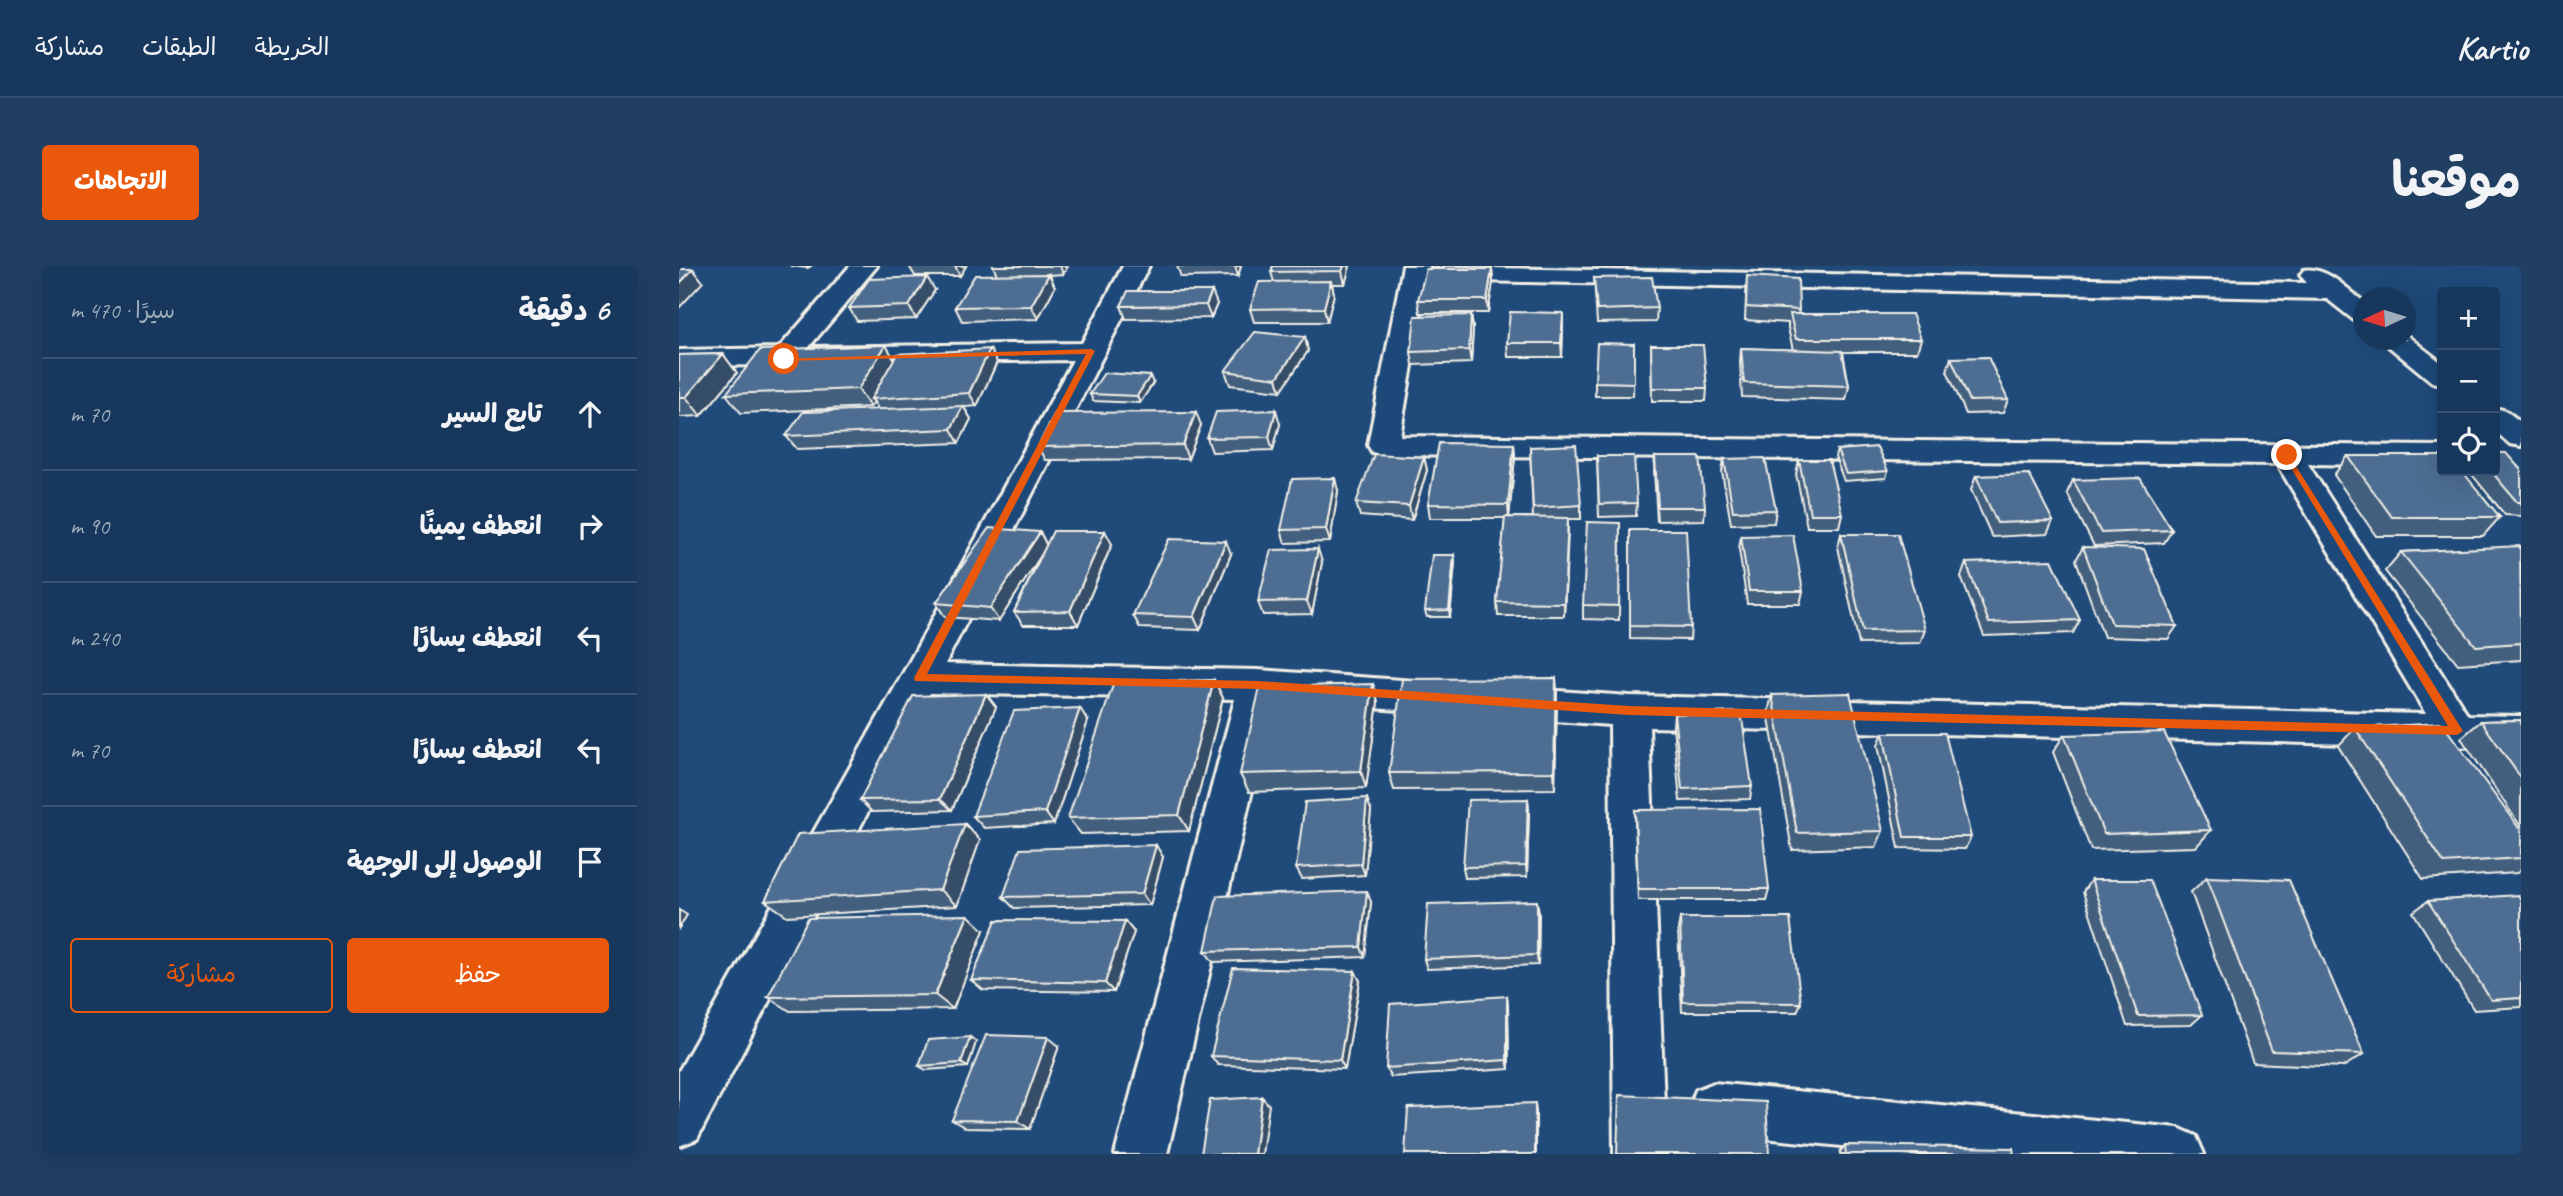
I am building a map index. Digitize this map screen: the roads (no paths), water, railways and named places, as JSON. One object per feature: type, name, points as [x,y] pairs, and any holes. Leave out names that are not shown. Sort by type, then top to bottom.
[{"type":"street","points":[[784,359],[864,266]]},
{"type":"street","points":[[679,1121],[919,678],[1136,266]]},
{"type":"street","points":[[2301,266],[2353,306]]},
{"type":"street","points":[[2333,291],[1627,272],[1416,270],[1383,445],[2437,456]]},
{"type":"street","points":[[2408,350],[2437,372]]},
{"type":"street","points":[[679,358],[784,359],[1091,351]]},
{"type":"street","points":[[2500,421],[2521,437]]},
{"type":"street","points":[[2287,455],[2457,731]]},
{"type":"street","points":[[2500,457],[2521,457]]},
{"type":"street","points":[[919,678],[1258,685],[1629,711],[2521,732]]},
{"type":"street","points":[[1141,1154],[1258,685]]},
{"type":"street","points":[[1629,711],[1640,1154]]},
{"type":"street","points":[[1639,1100],[2125,1152],[2178,1154]]}]
